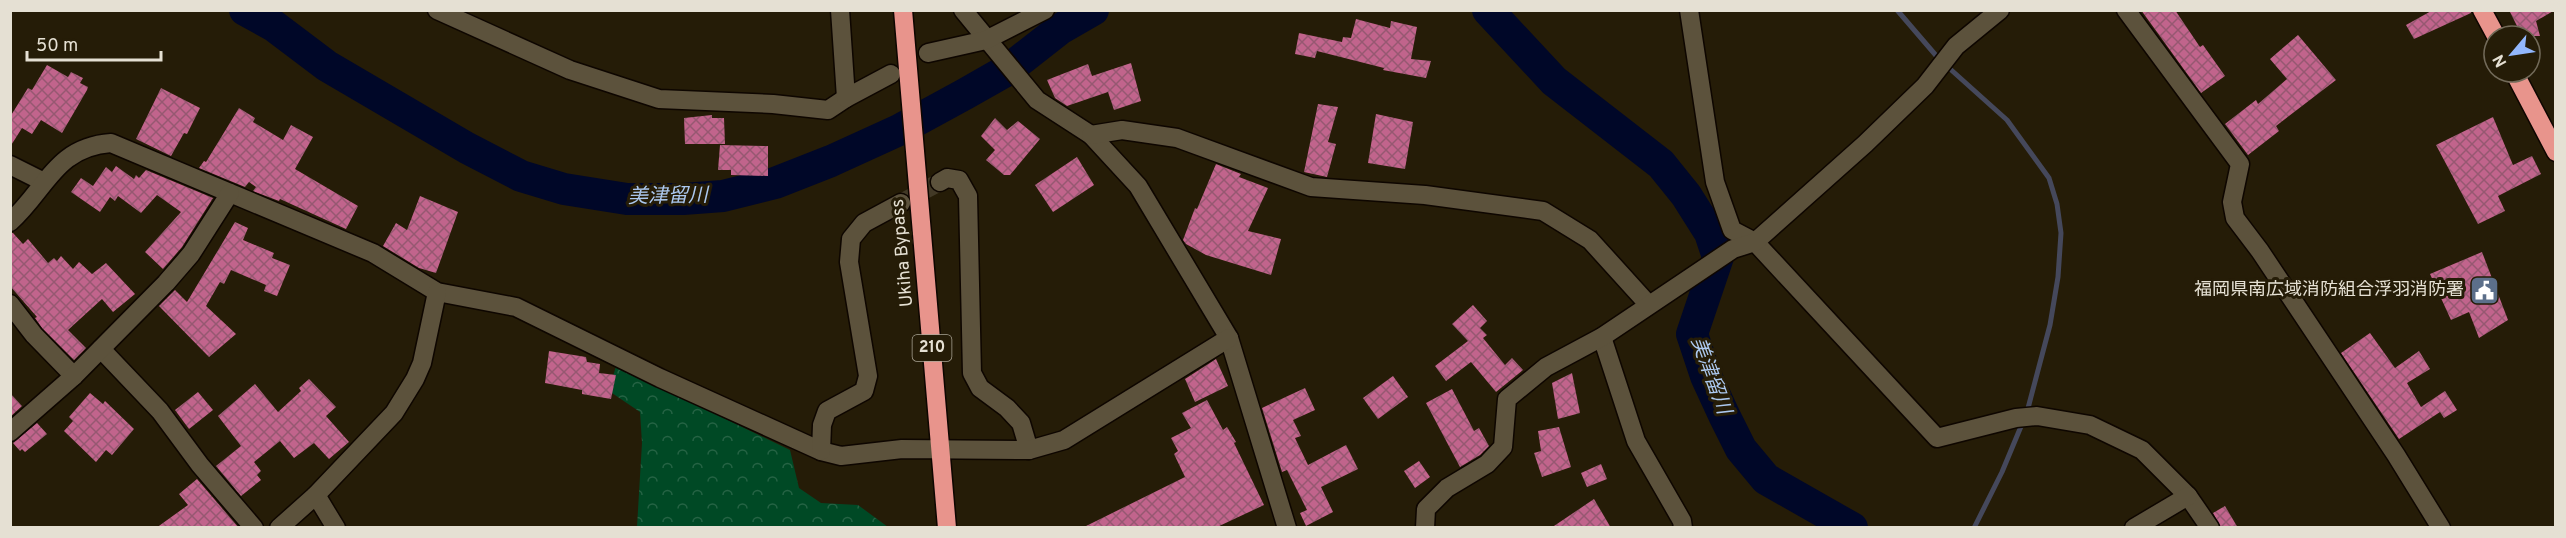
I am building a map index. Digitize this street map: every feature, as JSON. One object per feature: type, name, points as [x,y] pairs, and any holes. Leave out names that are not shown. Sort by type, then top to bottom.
[{"type":"highway","name":"Ukiha Bypass","points":[[903,10],[947,528]]},
{"type":"highway","points":[[2482,10],[2490,24]]},
{"type":"highway","points":[[2520,84],[2556,152]]},
{"type":"street","points":[[436,10],[570,70],[659,99],[773,104],[828,110],[891,74]]},
{"type":"street","points":[[840,10],[846,98]]},
{"type":"street","points":[[963,10],[1037,100],[1091,135],[1138,186],[1228,338],[1287,528]]},
{"type":"street","points":[[928,53],[986,40],[1045,10]]},
{"type":"street","points":[[1689,10],[1715,182],[1732,230],[1755,242],[1937,438],[2024,417],[2090,425],[2142,450],[2188,496],[2210,528]]},
{"type":"street","points":[[1425,528],[1426,509],[1447,488],[1487,465],[1503,447],[1507,399],[1546,367],[1602,337],[1733,249],[1755,242],[1865,144],[1925,86],[1956,46],[2000,10]]},
{"type":"street","points":[[2126,10],[2240,164],[2232,202],[2235,218],[2260,251],[2390,445],[2441,528]]},
{"type":"street","points":[[1091,135],[1122,130],[1177,138],[1311,188],[1425,195],[1542,211],[1590,240],[1648,304]]},
{"type":"street","points":[[10,222],[60,163],[94,144],[111,143],[373,254],[437,292],[516,307],[660,378],[821,451],[841,456],[902,449],[1029,450],[1064,441],[1228,338]]},
{"type":"street","points":[[10,165],[44,182]]},
{"type":"street","points":[[940,182],[947,178],[959,180],[968,196],[972,373],[980,388],[1007,408],[1021,423],[1029,450]]},
{"type":"street","points":[[10,432],[74,376],[166,283],[191,254],[230,193]]},
{"type":"street","points":[[821,451],[822,425],[827,411],[864,391],[868,376],[849,262],[852,239],[864,223],[901,203]]},
{"type":"street","points":[[279,528],[316,495],[393,413],[416,380],[422,363],[437,292]]},
{"type":"street","points":[[10,304],[34,335],[74,376]]},
{"type":"street","points":[[1602,337],[1636,441],[1682,521],[1683,528]]},
{"type":"street","points":[[101,349],[160,411],[200,465],[254,528]]},
{"type":"street","points":[[316,495],[336,528]]},
{"type":"street","points":[[2134,528],[2188,496]]},
{"type":"green space","points":[[616,366],[790,450],[799,488],[821,503],[858,505],[888,527],[637,527],[642,443],[640,412],[609,391]]},
{"type":"building","points":[[2141,10],[2175,10],[2200,47],[2203,45],[2225,76],[2201,93]]},
{"type":"building","points":[[2433,10],[2471,10],[2471,13],[2414,39],[2406,25]]},
{"type":"building","points":[[2509,10],[2555,10],[2536,21],[2537,24],[2516,24]]},
{"type":"building","points":[[1356,19],[1390,28],[1391,21],[1417,27],[1411,59],[1431,61],[1426,78],[1383,70],[1384,68],[1317,51],[1315,58],[1295,54],[1299,33],[1342,42],[1343,37],[1351,38]]},
{"type":"building","points":[[2298,35],[2336,80],[2276,126],[2279,131],[2248,155],[2225,124],[2256,100],[2258,104],[2287,79],[2270,59]]},
{"type":"building","points":[[1131,63],[1141,101],[1114,110],[1108,92],[1067,106],[1055,98],[1047,80],[1088,64],[1092,76]]},
{"type":"building","points":[[47,65],[68,77],[71,72],[83,78],[80,83],[88,87],[87,90],[62,133],[41,120],[32,134],[22,128],[10,147],[10,117],[28,88],[32,90]]},
{"type":"building","points":[[161,88],[200,108],[187,134],[184,133],[171,156],[136,139]]},
{"type":"building","points":[[1318,104],[1338,107],[1328,142],[1336,144],[1327,177],[1304,172]]},
{"type":"building","points":[[239,108],[255,118],[253,122],[283,140],[291,125],[313,137],[295,169],[358,206],[346,229],[280,199],[279,201],[253,191],[256,187],[249,182],[245,187],[199,168],[204,161],[206,162]]},
{"type":"building","points":[[1376,114],[1413,122],[1405,169],[1368,163]]},
{"type":"building","points":[[712,115],[712,118],[724,118],[725,144],[685,144],[684,118]]},
{"type":"building","points":[[2493,117],[2513,165],[2532,156],[2541,174],[2498,196],[2505,211],[2478,224],[2436,145]]},
{"type":"building","points":[[995,118],[1007,130],[1018,121],[1040,139],[1010,175],[1004,175],[986,160],[995,150],[981,136]]},
{"type":"building","points":[[720,145],[768,146],[768,176],[731,175],[731,170],[718,170]]},
{"type":"building","points":[[1077,157],[1094,185],[1053,212],[1035,185]]},
{"type":"building","points":[[1216,164],[1241,174],[1239,177],[1268,188],[1248,231],[1281,239],[1271,275],[1206,255],[1183,240]]},
{"type":"building","points":[[116,166],[134,179],[136,175],[139,178],[146,170],[213,198],[182,247],[163,269],[145,252],[181,212],[157,195],[141,213],[118,196],[115,201],[110,197],[100,212],[71,192],[81,178],[93,186],[106,167],[112,172]]},
{"type":"building","points":[[420,196],[458,212],[436,273],[419,268],[383,246],[396,223],[407,230]]},
{"type":"building","points":[[235,222],[248,228],[243,240],[274,253],[272,258],[290,265],[277,296],[264,291],[266,285],[231,270],[224,284],[220,282],[206,306],[236,334],[209,357],[159,306],[175,290],[187,302]]},
{"type":"building","points":[[10,233],[13,233],[23,244],[28,239],[48,263],[54,258],[57,261],[61,256],[73,269],[79,262],[92,274],[106,263],[135,294],[113,312],[102,299],[68,330],[86,348],[74,360],[42,328],[35,318],[37,317],[10,286]]},
{"type":"building","points":[[2482,252],[2508,320],[2479,338],[2469,312],[2451,320],[2430,274]]},
{"type":"building","points":[[1473,305],[1487,321],[1480,328],[1487,335],[1483,338],[1505,365],[1512,358],[1523,370],[1496,392],[1471,362],[1446,381],[1435,366],[1468,341],[1452,324]]},
{"type":"building","points":[[2370,333],[2395,368],[2419,351],[2430,369],[2407,383],[2421,407],[2445,391],[2457,410],[2444,418],[2440,412],[2399,439],[2341,353]]},
{"type":"building","points":[[549,351],[586,357],[587,362],[600,364],[599,373],[616,375],[611,399],[582,394],[582,390],[545,383]]},
{"type":"building","points":[[1216,359],[1228,386],[1195,402],[1185,379]]},
{"type":"building","points":[[1572,373],[1580,413],[1558,419],[1552,383]]},
{"type":"building","points":[[1393,376],[1408,397],[1378,419],[1363,398]]},
{"type":"building","points":[[309,379],[336,407],[326,416],[349,442],[329,459],[314,443],[294,458],[280,441],[254,462],[261,471],[257,475],[261,480],[241,496],[216,466],[241,446],[218,416],[255,384],[278,412],[301,391],[299,388]]},
{"type":"building","points":[[1305,388],[1315,410],[1293,420],[1301,436],[1295,438],[1308,465],[1346,445],[1358,469],[1321,487],[1333,512],[1306,526],[1300,513],[1307,510],[1287,470],[1282,472],[1262,408]]},
{"type":"building","points":[[1452,389],[1474,431],[1479,428],[1489,446],[1480,455],[1460,467],[1426,403]]},
{"type":"building","points":[[198,392],[213,410],[189,429],[175,410]]},
{"type":"building","points":[[10,393],[22,406],[10,417]]},
{"type":"building","points":[[90,393],[103,404],[105,401],[134,429],[112,455],[106,450],[96,462],[64,431],[73,421],[69,417]]},
{"type":"building","points":[[1207,400],[1223,430],[1227,427],[1236,442],[1234,443],[1264,505],[1215,528],[1082,528],[1185,477],[1174,454],[1178,451],[1171,438],[1191,428],[1182,413]]},
{"type":"building","points":[[37,423],[47,434],[25,452],[22,449],[20,451],[13,443]]},
{"type":"building","points":[[1559,427],[1571,467],[1542,477],[1534,453],[1541,451],[1538,431]]},
{"type":"building","points":[[1419,461],[1430,477],[1415,488],[1404,471]]},
{"type":"building","points":[[1601,464],[1607,479],[1587,487],[1581,473]]},
{"type":"building","points":[[197,479],[239,528],[156,528],[188,505],[179,494]]},
{"type":"building","points":[[1594,499],[1611,528],[1551,528]]},
{"type":"building","points":[[2225,506],[2238,528],[2221,528],[2213,513]]},
{"type":"waterway","name":"美津留川","points":[[245,10],[274,26],[327,66],[467,148],[521,176],[564,189],[627,199],[723,196],[775,183],[831,161],[899,130],[1009,69],[1060,29],[1093,10]]},
{"type":"waterway","name":"美津留川","points":[[1488,10],[1554,81],[1661,164],[1686,195],[1710,233],[1718,257],[1692,334],[1706,376],[1724,415],[1741,449],[1766,479],[1852,528]]},
{"type":"waterway","points":[[1897,10],[1939,59],[2007,120],[2049,178],[2057,204],[2061,233],[2058,277],[2050,325],[2027,412],[2002,472],[1974,528]]},
{"type":"tunnel","points":[[901,203],[940,182]]},
{"type":"place","name":"福岡県南広域消防組合浮羽消防署","points":[[2485,290]]}]
